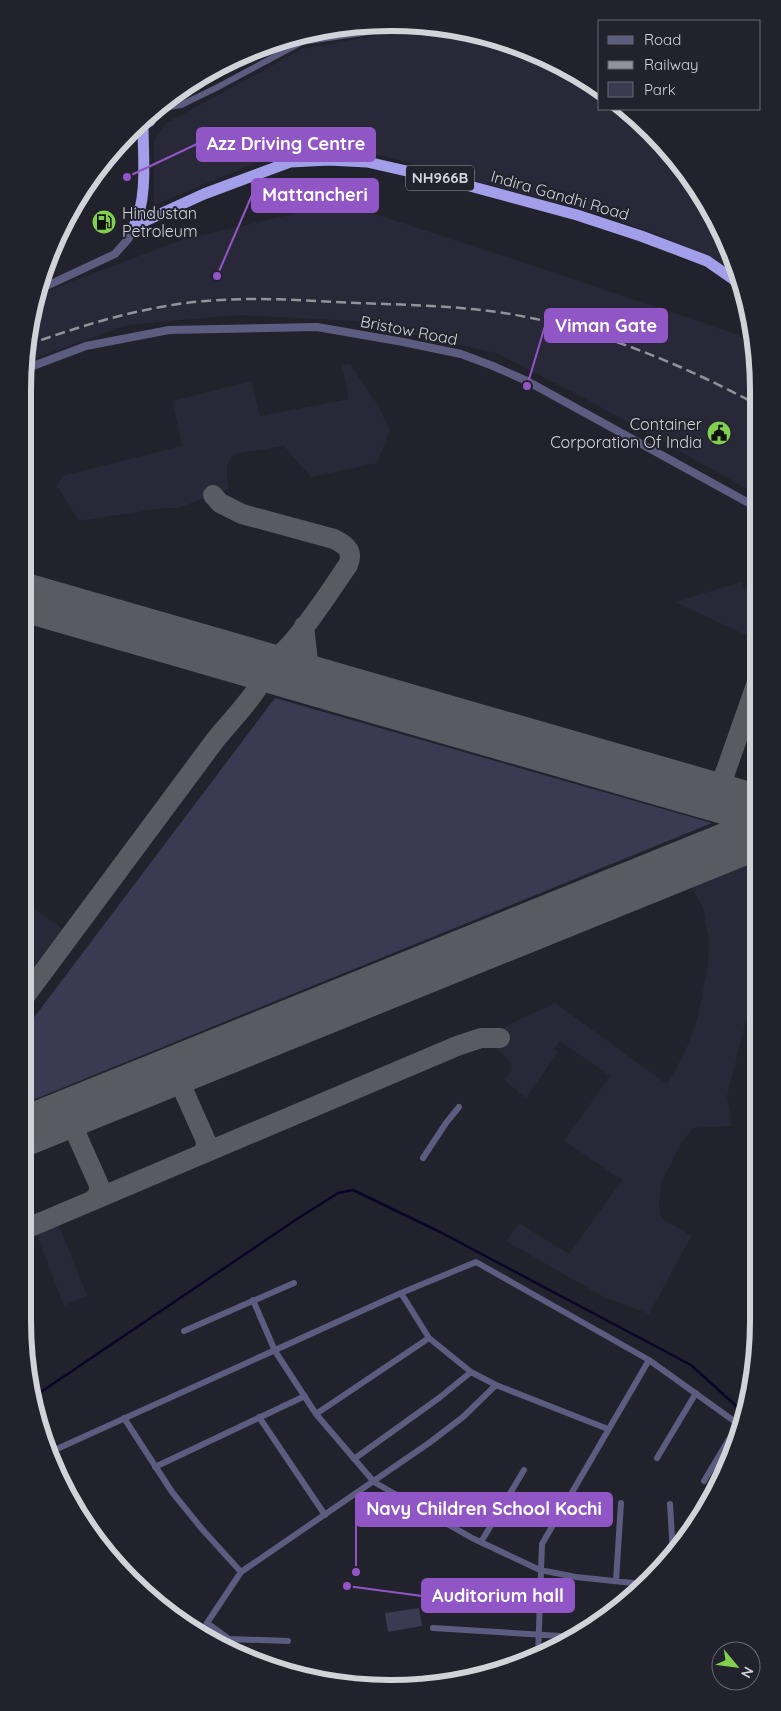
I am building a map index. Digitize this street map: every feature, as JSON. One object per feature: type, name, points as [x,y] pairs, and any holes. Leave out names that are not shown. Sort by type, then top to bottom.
[{"type":"highway","points":[[134,226],[139,218],[144,174],[141,132]]},
{"type":"highway","name":"Indira Gandhi Road","points":[[134,226],[204,194],[290,162],[329,160],[367,162],[465,184],[577,215],[641,236],[707,261],[732,277]]},
{"type":"street","points":[[303,42],[369,32]]},
{"type":"street","points":[[170,107],[181,105],[216,88],[302,42]]},
{"type":"street","points":[[47,286],[115,254],[129,238],[134,226]]},
{"type":"street","name":"Bristow Road","points":[[32,366],[86,346],[169,330],[317,327],[403,342],[461,354],[527,381],[750,504]]},
{"type":"street","points":[[423,1158],[459,1107]]},
{"type":"street","points":[[55,1449],[401,1293],[476,1262],[649,1360],[735,1422]]},
{"type":"street","points":[[184,1331],[294,1283]]},
{"type":"street","points":[[401,1293],[429,1338],[471,1372],[496,1385],[608,1429]]},
{"type":"street","points":[[253,1300],[275,1351],[316,1414],[374,1482],[472,1538],[540,1570],[576,1577],[636,1583]]},
{"type":"street","points":[[316,1414],[429,1338]]},
{"type":"street","points":[[538,1648],[542,1544],[649,1360]]},
{"type":"street","points":[[354,1458],[439,1398],[471,1372]]},
{"type":"street","points":[[205,1628],[241,1572],[374,1482],[463,1417],[496,1385]]},
{"type":"street","points":[[657,1458],[696,1393]]},
{"type":"street","points":[[155,1467],[305,1396]]},
{"type":"street","points":[[258,1417],[325,1515]]},
{"type":"street","points":[[124,1418],[172,1492],[241,1572]]},
{"type":"street","points":[[704,1480],[729,1440]]},
{"type":"street","points":[[481,1542],[524,1470]]},
{"type":"street","points":[[440,1519],[454,1495]]},
{"type":"street","points":[[616,1581],[621,1503]]},
{"type":"street","points":[[670,1504],[672,1543]]},
{"type":"street","points":[[438,1584],[540,1586]]},
{"type":"street","points":[[207,1623],[229,1639],[288,1641]]},
{"type":"street","points":[[433,1628],[561,1637]]},
{"type":"shaded area","points":[[395,32],[437,34],[483,43],[506,50],[549,68],[598,97],[598,110],[615,110],[645,136],[676,172],[702,211],[728,267],[703,254],[656,234],[605,216],[380,155],[337,150],[301,149],[275,155],[154,205],[154,141],[165,124],[302,49]]},
{"type":"shaded area","points":[[341,203],[736,334],[746,340],[747,344],[750,390],[750,491],[595,404],[496,353],[355,321],[238,315],[127,325],[33,359],[38,320],[45,292],[181,240]]},
{"type":"shaded area","points":[[350,364],[379,407],[390,430],[377,463],[311,477],[284,446],[233,454],[227,466],[229,489],[178,508],[163,508],[79,521],[57,486],[62,476],[182,446],[173,401],[251,381],[260,416],[349,399],[342,365]]},
{"type":"shaded area","points":[[741,582],[745,589],[750,588],[750,637],[675,602]]},
{"type":"shaded area","points":[[750,860],[750,1016],[747,1016],[727,1096],[732,1126],[693,1128],[681,1143],[661,1184],[659,1204],[661,1218],[691,1236],[649,1314],[602,1296],[506,1241],[519,1223],[569,1254],[622,1180],[564,1141],[610,1076],[560,1041],[554,1049],[558,1052],[526,1098],[504,1080],[512,1070],[511,1064],[495,1048],[506,1026],[555,1003],[667,1084],[688,1045],[698,1017],[708,964],[709,941],[703,908],[690,884]]},
{"type":"shaded area","points":[[31,907],[63,929],[31,970]]},
{"type":"shaded area","points":[[59,1225],[87,1296],[64,1306],[36,1233]]},
{"type":"green space","points":[[275,698],[712,823],[31,1101],[31,1021]]},
{"type":"green space","points":[[419,1608],[422,1626],[388,1632],[385,1613]]},
{"type":"waterway","points":[[39,1394],[297,1219],[338,1193],[353,1190],[440,1232],[691,1365],[739,1409]]},
{"type":"taxiway","points":[[213,495],[220,503],[242,514],[334,539],[348,549],[350,556],[348,565],[292,643],[282,653],[271,659],[251,661]]},
{"type":"taxiway","points":[[304,626],[310,679]]},
{"type":"taxiway","points":[[31,988],[216,739],[242,709],[260,684],[262,679],[261,670],[251,661]]},
{"type":"taxiway","points":[[257,688],[271,676],[289,672]]},
{"type":"taxiway","points":[[699,792],[713,787],[724,776],[750,702]]},
{"type":"taxiway","points":[[724,776],[727,789],[739,803]]},
{"type":"taxiway","points":[[31,1227],[457,1046],[481,1038],[500,1038]]},
{"type":"taxiway","points":[[164,1074],[174,1077],[181,1085],[206,1141],[205,1150],[200,1155]]},
{"type":"taxiway","points":[[58,1117],[68,1121],[74,1129],[99,1185],[99,1194],[92,1201]]},
{"type":"runway","points":[[31,599],[750,807]]},
{"type":"runway","points":[[31,1129],[750,838]]},
{"type":"railway","points":[[34,343],[81,327],[153,308],[218,300],[265,299],[464,308],[527,317],[587,332],[673,364],[750,401]]},
{"type":"place","name":"Azz Driving Centre","points":[[127,177]]},
{"type":"place","name":"Hindustan Petroleum","points":[[104,222]]},
{"type":"place","name":"Mattancheri","points":[[217,276]]},
{"type":"place","name":"Viman Gate","points":[[527,386]]},
{"type":"place","name":"Container Corporation Of India","points":[[719,433]]},
{"type":"place","name":"Navy Children School Kochi","points":[[356,1572]]},
{"type":"place","name":"Auditorium hall","points":[[347,1586]]}]
